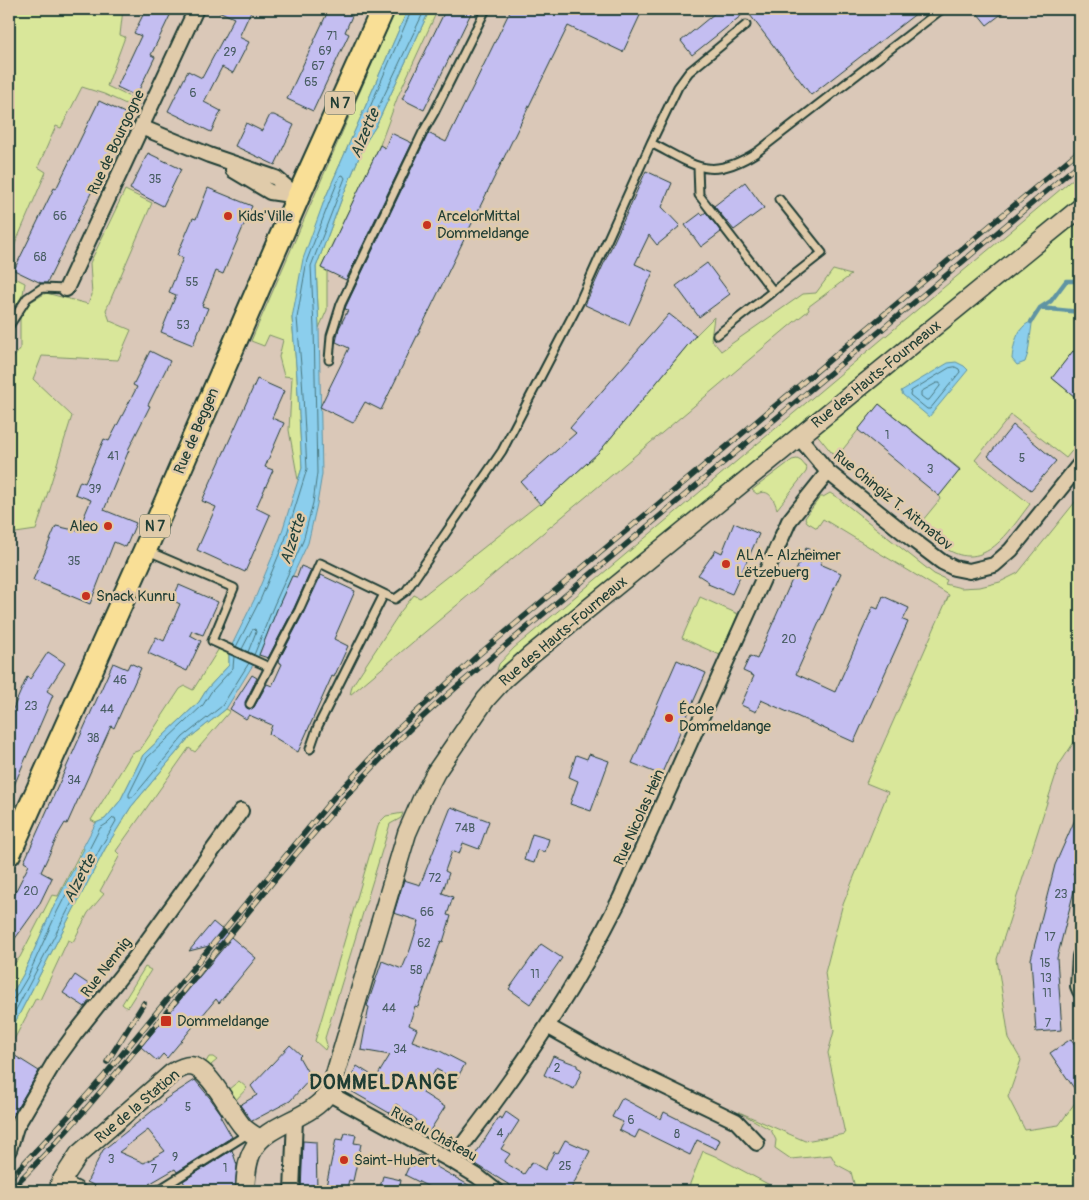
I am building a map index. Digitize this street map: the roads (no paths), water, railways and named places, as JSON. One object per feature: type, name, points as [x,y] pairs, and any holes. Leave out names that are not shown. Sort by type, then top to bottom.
[{"type":"main road","name":"Rue de Beggen","points":[[9,854],[145,550],[298,197],[383,9]]},
{"type":"street","name":"Rue de Bourgogne","points":[[66,288],[196,9]]},
{"type":"street","points":[[141,127],[209,155],[276,178],[298,197]]},
{"type":"street","name":"Rue des Hauts-Fourneaux","points":[[328,1094],[407,833],[436,772],[486,699],[505,678],[530,656],[1080,208]]},
{"type":"street","name":"Rue Chingiz T. Aitmatov","points":[[799,437],[828,472],[942,562],[954,568],[969,571],[994,565],[1012,550],[1080,464]]},
{"type":"street","name":"Rue Nicolas Hein","points":[[454,1162],[464,1143],[547,1026],[600,940],[789,521],[828,472]]},
{"type":"street","name":"Rue Nennig","points":[[9,1150],[20,1118],[55,1062],[132,962],[241,811]]},
{"type":"street","points":[[1080,956],[1078,986],[1080,990]]},
{"type":"street","points":[[547,1026],[601,1056],[736,1121],[757,1143]]},
{"type":"street","name":"Rue de la Station","points":[[76,1191],[60,1184],[79,1154],[180,1068],[191,1066],[201,1070],[242,1127],[255,1136]]},
{"type":"street","points":[[245,1191],[248,1165],[255,1136],[295,1119],[314,1107],[328,1094]]},
{"type":"street","name":"Rue du Château","points":[[328,1094],[454,1162],[477,1176],[496,1191]]},
{"type":"street","points":[[292,1191],[295,1119]]},
{"type":"lane","points":[[329,360],[331,336],[341,304],[423,132],[486,9]]},
{"type":"lane","points":[[651,143],[698,167],[719,169],[740,163],[757,152],[942,9]]},
{"type":"lane","points":[[250,704],[299,610],[320,563],[395,599],[406,591],[502,451],[579,303],[678,87],[689,72],[746,25]]},
{"type":"lane","points":[[698,167],[699,196],[773,291]]},
{"type":"lane","points":[[717,335],[822,253],[780,199]]},
{"type":"lane","points":[[9,326],[27,298],[34,293],[42,288],[66,288]]},
{"type":"lane","points":[[145,550],[234,588],[212,641],[269,667]]},
{"type":"lane","points":[[310,749],[318,726],[384,594]]},
{"type":"lane","points":[[157,1191],[255,1136]]},
{"type":"water","name":"Alzette","points":[[408,9],[430,9],[376,126],[365,143],[316,267],[322,474],[308,543],[278,607],[259,655],[226,709],[187,740],[131,807],[105,849],[9,1034],[9,999],[23,975],[52,910],[96,823],[105,819],[120,801],[143,755],[199,702],[207,689],[229,665],[229,651],[256,596],[280,538],[302,468],[292,318],[303,259],[324,201]]},
{"type":"water","points":[[1031,322],[1028,353],[1025,362],[1017,365],[1012,359],[1015,343],[1022,328]]},
{"type":"water","points":[[956,362],[968,370],[929,417],[903,395],[901,391],[948,363]]},
{"type":"waterway","points":[[1031,322],[1040,308],[1051,301],[1066,281],[1074,281],[1080,272]]},
{"type":"waterway","points":[[1040,308],[1080,312]]},
{"type":"railway","points":[[9,1179],[104,1076],[335,796],[397,730],[477,656],[1080,150]]},
{"type":"railway","points":[[9,1191],[101,1091],[319,827],[413,726],[485,663],[1080,163]]},
{"type":"railway","points":[[107,1062],[144,1003]]},
{"type":"place","name":"Kids'Ville","points":[[228,216]]},
{"type":"place","name":"ArcelorMittal Dommeldange","points":[[427,225]]},
{"type":"place","name":"Aleo","points":[[108,526]]},
{"type":"place","name":"ALA - Alzheimer Lëtzebuerg","points":[[726,564]]},
{"type":"place","name":"Snack Kunru","points":[[86,596]]},
{"type":"place","name":"École Dommeldange","points":[[669,718]]},
{"type":"place","name":"Dommeldange","points":[[166,1021]]},
{"type":"place","name":"Saint-Hubert","points":[[344,1160]]},
{"type":"district","name":"DOMMELDANGE","points":[[384,1082]]}]
